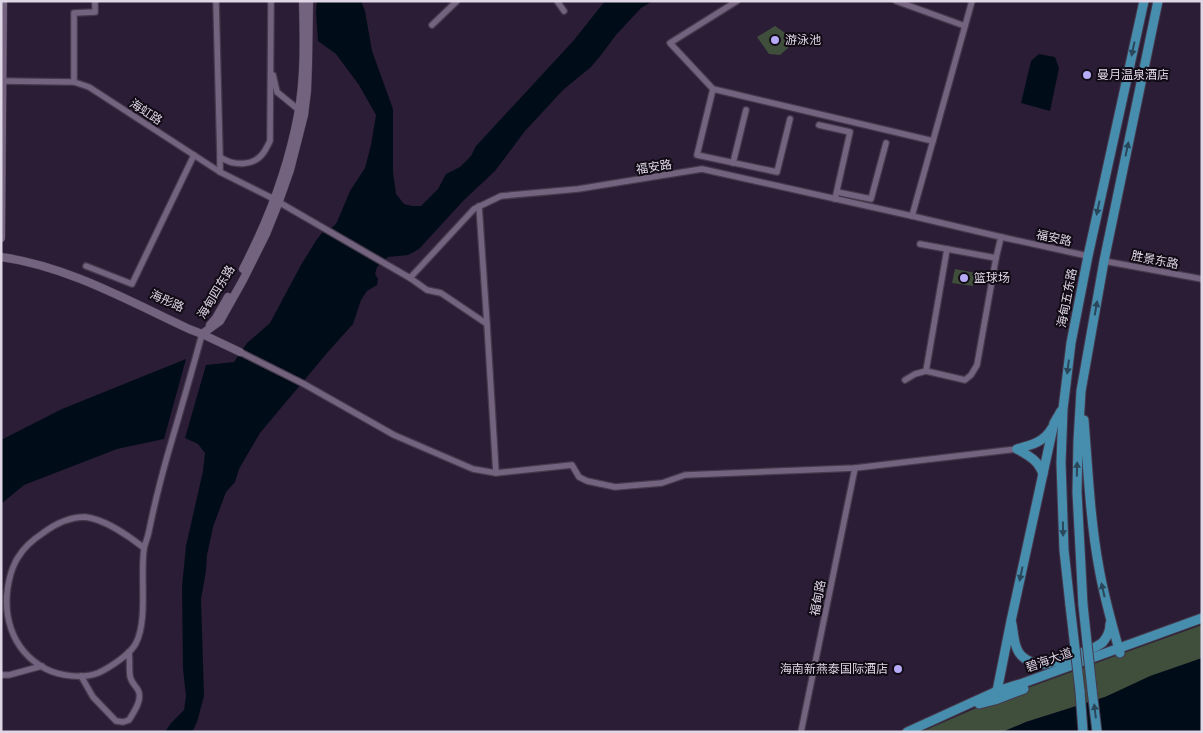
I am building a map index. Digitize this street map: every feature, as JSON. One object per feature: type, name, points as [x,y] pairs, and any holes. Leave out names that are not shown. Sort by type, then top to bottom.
[{"type":"main road","points":[[1,238],[3,1]]},
{"type":"main road","name":"海甸四东路","points":[[274,200],[290,152],[299,110],[303,1]]},
{"type":"main road","name":"海甸四东路","points":[[202,334],[216,318],[237,281],[274,200],[290,170],[304,116],[308,63],[309,1]]},
{"type":"main road","name":"海甸五东路","points":[[1083,732],[1064,550],[1062,409],[1071,343],[1088,256],[1144,1]]},
{"type":"main road","points":[[1097,732],[1083,605],[1076,492],[1081,391],[1104,261],[1158,1]]},
{"type":"main road","name":"海彤路","points":[[1,253],[19,255],[68,270],[190,324],[202,334]]},
{"type":"main road","name":"海彤路","points":[[1,257],[66,273],[202,334]]},
{"type":"main road","points":[[202,334],[240,352]]},
{"type":"main road","points":[[1081,391],[1092,521],[1099,571],[1120,651]]},
{"type":"main road","points":[[1017,449],[1027,447],[1047,436],[1062,409]]},
{"type":"main road","points":[[997,691],[1054,423]]},
{"type":"main road","points":[[1017,449],[1036,460],[1043,475]]},
{"type":"main road","points":[[1011,622],[1021,656],[1034,663],[1043,664],[1097,646],[1104,641],[1109,632],[1110,618]]},
{"type":"main road","name":"碧海大道","points":[[920,732],[927,726],[982,702],[994,700],[1202,618]]},
{"type":"main road","name":"碧海大道","points":[[907,732],[997,691],[1202,624]]},
{"type":"street","points":[[74,82],[74,13],[95,12],[95,1]]},
{"type":"street","points":[[216,1],[220,172]]},
{"type":"street","points":[[220,157],[227,162],[236,164],[250,162],[264,154],[270,141],[271,1]]},
{"type":"street","points":[[432,25],[457,1]]},
{"type":"street","points":[[557,1],[564,11]]},
{"type":"street","points":[[737,1],[670,43],[713,89],[933,141]]},
{"type":"street","points":[[896,1],[965,26]]},
{"type":"street","points":[[912,216],[972,1]]},
{"type":"street","points":[[270,63],[276,92],[299,110]]},
{"type":"street","name":"海虹路","points":[[2,81],[74,82],[89,87],[220,172],[274,200]]},
{"type":"street","points":[[713,89],[697,155],[777,172],[790,120]]},
{"type":"street","points":[[733,163],[746,110]]},
{"type":"street","points":[[819,125],[850,132],[836,195],[871,199],[886,143]]},
{"type":"street","points":[[86,266],[132,284],[194,155]]},
{"type":"street","name":"福安路","points":[[410,278],[474,209],[501,196],[578,189],[702,169],[836,195],[912,216],[1088,256]]},
{"type":"street","points":[[274,200],[386,263],[427,290],[441,293],[487,324]]},
{"type":"street","points":[[479,206],[496,473]]},
{"type":"street","points":[[904,380],[926,371],[965,380],[972,375],[977,365],[1001,237]]},
{"type":"street","points":[[920,244],[996,258]]},
{"type":"street","points":[[926,371],[947,249]]},
{"type":"street","name":"胜景东路","points":[[1104,261],[1202,279]]},
{"type":"street","points":[[144,548],[102,521],[84,517],[68,519],[50,527],[31,541],[18,557],[8,580],[4,609],[7,625],[27,656],[51,672],[81,676],[97,673],[129,652],[136,644],[142,621],[144,548],[202,334]]},
{"type":"street","points":[[240,352],[304,384],[394,435],[474,469],[496,473],[572,465],[579,477],[587,481],[616,487],[662,483],[685,475],[854,468],[1017,449]]},
{"type":"street","name":"福甸路","points":[[801,732],[854,468]]},
{"type":"street","points":[[134,540],[147,539]]},
{"type":"street","points":[[81,676],[93,697],[116,721],[130,720],[139,698],[139,691],[130,678],[131,664],[129,652]]},
{"type":"street","points":[[1,675],[9,675],[42,666]]},
{"type":"green space","name":"游泳池","points":[[775,26],[791,37],[788,48],[780,55],[769,54],[757,37]]},
{"type":"green space","name":"篮球场","points":[[955,269],[976,273],[973,286],[952,283]]},
{"type":"green space","points":[[1202,625],[1202,658],[1105,697],[1026,722],[1005,732],[921,732],[995,700]]},
{"type":"shaded area","points":[[317,1],[361,1],[365,11],[372,51],[393,109],[393,172],[396,194],[404,204],[421,206],[438,189],[446,174],[460,167],[471,156],[476,146],[574,40],[605,1],[653,1],[641,8],[616,35],[591,67],[563,90],[525,131],[495,171],[464,200],[419,249],[408,255],[388,257],[377,267],[375,274],[378,279],[377,285],[367,291],[361,300],[353,324],[260,433],[239,469],[235,482],[226,492],[213,527],[201,599],[204,696],[197,722],[192,732],[165,732],[184,710],[186,696],[183,669],[182,586],[186,546],[203,471],[205,453],[198,444],[185,438],[206,365],[234,362],[247,343],[270,323],[317,239],[337,222],[350,191],[365,168],[371,145],[376,115],[359,85],[336,54],[318,41]]},
{"type":"shaded area","points":[[1039,54],[1055,57],[1059,68],[1050,111],[1021,103],[1031,61]]},
{"type":"shaded area","points":[[186,359],[164,439],[117,449],[24,485],[1,504],[1,440],[62,409]]},
{"type":"shaded area","points":[[1202,658],[1202,732],[1002,732],[1026,722],[1105,697],[1150,676]]},
{"type":"place","name":"游泳池","points":[[775,40]]},
{"type":"place","name":"曼月温泉酒店","points":[[1087,75]]},
{"type":"place","name":"篮球场","points":[[964,278]]},
{"type":"place","name":"海南新燕泰国际酒店","points":[[898,669]]}]
